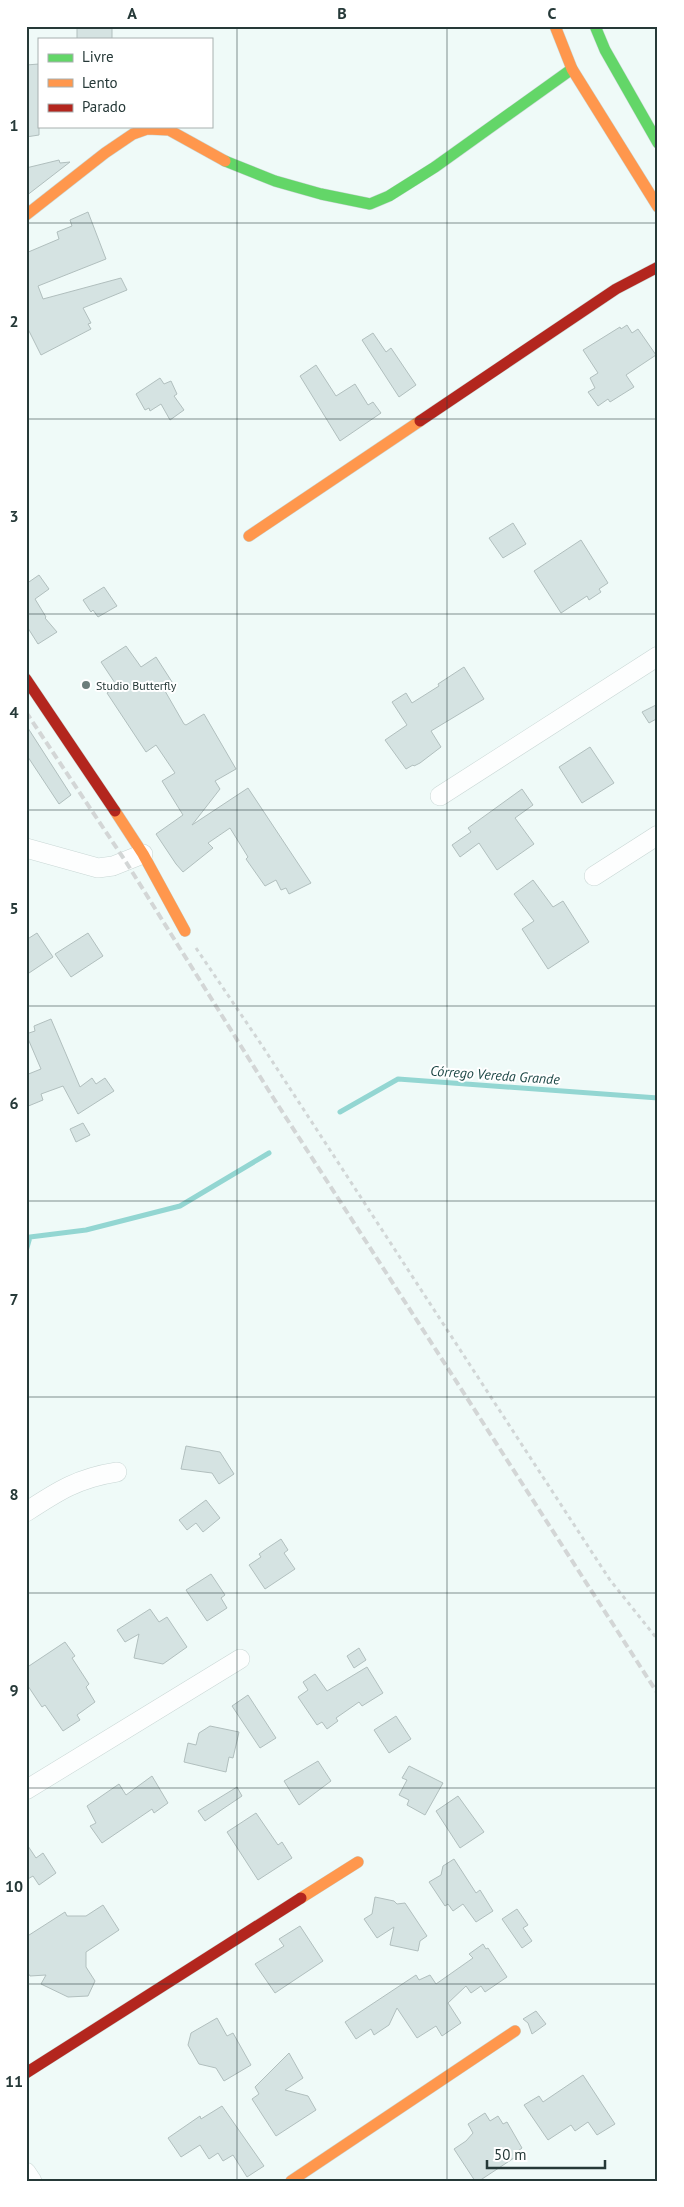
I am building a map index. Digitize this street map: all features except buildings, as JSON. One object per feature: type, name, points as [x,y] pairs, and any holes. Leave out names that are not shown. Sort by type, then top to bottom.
[{"type":"street","points":[[555,26],[572,69],[658,207]]},
{"type":"street","points":[[595,26],[605,50],[658,143]]},
{"type":"street","points":[[26,215],[105,153],[133,134],[147,128],[169,130],[221,158],[275,181],[321,194],[370,204],[389,196],[435,167],[572,69]]},
{"type":"street","points":[[249,536],[616,290],[658,267]]},
{"type":"street","points":[[440,796],[658,656]]},
{"type":"street","points":[[26,679],[143,854],[185,931]]},
{"type":"street","points":[[594,876],[658,835]]},
{"type":"street","points":[[26,848],[98,868],[119,864],[143,854]]},
{"type":"street","points":[[26,1512],[65,1487],[91,1476],[117,1472]]},
{"type":"street","points":[[26,1790],[240,1659]]},
{"type":"street","points":[[26,2073],[358,1862]]},
{"type":"street","points":[[291,2181],[515,2031]]},
{"type":"street","points":[[26,2172],[32,2181]]},
{"type":"path","points":[[185,931],[259,1041],[610,1580],[658,1640]]},
{"type":"waterway","name":"Córrego Vereda Grande","points":[[340,1112],[398,1079],[658,1098]]},
{"type":"waterway","name":"Córrego Vereda Grande","points":[[26,1251],[30,1237],[86,1230],[180,1206],[269,1153]]},
{"type":"railway","points":[[26,712],[126,862],[274,1099],[658,1694]]},
{"type":"traffic: fast","points":[[595,26],[605,50],[658,143]]},
{"type":"traffic: fast","points":[[225,161],[275,181],[321,194],[370,204],[389,196],[435,167],[572,69]]},
{"type":"traffic: slow","points":[[555,26],[572,69],[658,207]]},
{"type":"traffic: slow","points":[[26,215],[105,153],[133,134],[147,129],[169,130],[225,161]]},
{"type":"traffic: slow","points":[[249,536],[420,421]]},
{"type":"traffic: slow","points":[[115,811],[143,854],[185,931]]},
{"type":"traffic: slow","points":[[301,1898],[358,1862]]},
{"type":"traffic: slow","points":[[291,2181],[515,2031]]},
{"type":"traffic: jam","points":[[420,421],[616,289],[658,267]]},
{"type":"traffic: jam","points":[[26,679],[115,811]]},
{"type":"traffic: jam","points":[[26,2073],[301,1898]]},
{"type":"place","name":"Studio Butterfly","points":[[86,685]]}]
